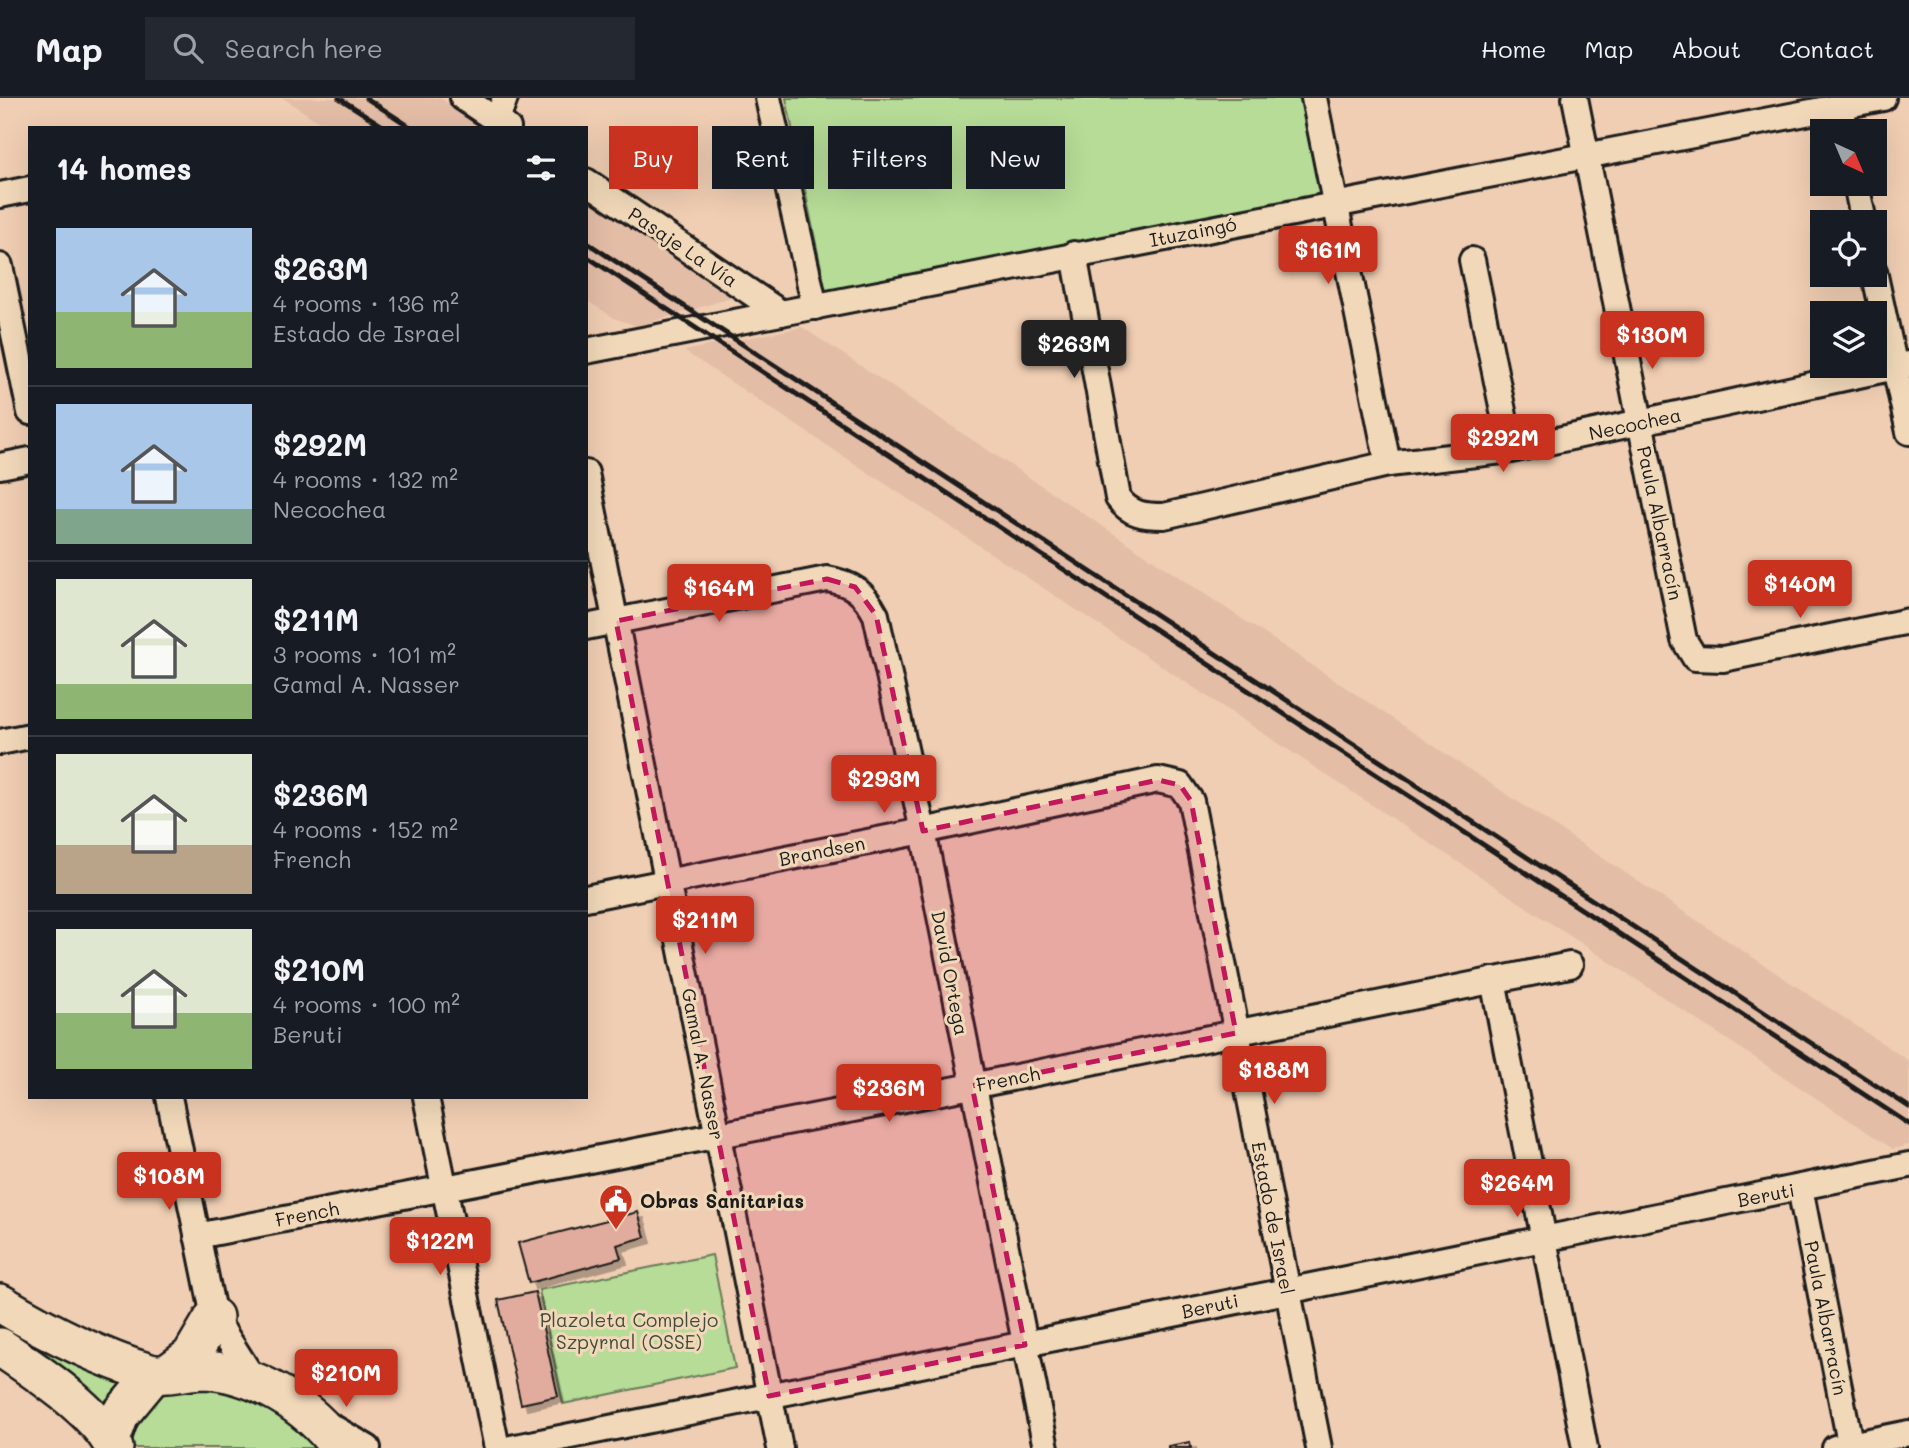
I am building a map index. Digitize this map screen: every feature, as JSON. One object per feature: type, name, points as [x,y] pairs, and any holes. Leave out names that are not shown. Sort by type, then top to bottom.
[{"type":"highway","points":[[0,1303],[55,1336],[161,1373],[221,1371],[256,1382],[301,1409],[339,1448]]},
{"type":"highway","points":[[0,1347],[43,1376],[112,1444],[120,1415],[161,1373],[191,1356],[214,1317]]},
{"type":"street","points":[[463,98],[505,108]]},
{"type":"street","points":[[768,98],[815,307]]},
{"type":"street","points":[[1314,98],[1388,464]]},
{"type":"street","name":"Paula Albarracín","points":[[1575,98],[1685,640],[1695,658],[1723,659],[1909,621]]},
{"type":"street","name":"Ituzaingó","points":[[588,351],[1883,98]]},
{"type":"street","points":[[1840,107],[1842,119]]},
{"type":"street","name":"Pasaje La Vía","points":[[588,182],[781,313]]},
{"type":"street","points":[[0,195],[28,189]]},
{"type":"street","name":"Necochea","points":[[1074,254],[1118,498],[1125,507],[1136,513],[1164,516],[1388,464],[1511,450],[1902,366]]},
{"type":"street","points":[[1472,260],[1511,450]]},
{"type":"street","points":[[0,266],[28,402]]},
{"type":"street","points":[[1879,287],[1902,366],[1909,432]]},
{"type":"street","points":[[0,466],[28,460]]},
{"type":"street","name":"Gamal A. Nasser","points":[[588,483],[780,1448]]},
{"type":"street","name":"David Ortega","points":[[616,621],[827,579],[855,587],[867,598],[876,615],[923,831],[1046,1448]]},
{"type":"street","points":[[588,627],[616,621]]},
{"type":"street","points":[[0,742],[28,736]]},
{"type":"street","name":"Brandsen","points":[[588,898],[923,831],[1158,780],[1180,785]]},
{"type":"street","name":"Estado de Israel","points":[[1180,785],[1191,802],[1319,1448]]},
{"type":"street","name":"French","points":[[197,1236],[717,1133],[972,1086],[1570,965]]},
{"type":"street","points":[[1493,980],[1585,1448]]},
{"type":"street","points":[[169,1099],[214,1317],[256,1382]]},
{"type":"street","points":[[426,1099],[497,1448]]},
{"type":"street","name":"Beruti","points":[[511,1448],[1909,1165]]},
{"type":"street","name":"Paula Albarracín","points":[[1800,1188],[1846,1447]]},
{"type":"street","points":[[301,1409],[369,1448]]},
{"type":"street","points":[[1846,1447],[1909,1433]]},
{"type":"highlighted area","points":[[827,579],[855,587],[876,615],[923,831],[1158,780],[1180,785],[1191,801],[1236,1033],[972,1086],[1025,1345],[769,1396],[616,621]]},
{"type":"shaded area","points":[[283,98],[440,98],[483,126],[325,126]]},
{"type":"shaded area","points":[[588,195],[741,295],[637,326],[616,319],[588,301]]},
{"type":"shaded area","points":[[802,327],[1909,1061],[1909,1145],[1893,1149],[684,351]]},
{"type":"green space","points":[[786,98],[1302,98],[1321,196],[826,292],[805,189],[814,189],[814,126],[792,126]]},
{"type":"green space","name":"Plazoleta Complejo Szpyrnal (OSSE)","points":[[712,1255],[735,1368],[563,1404],[539,1290]]},
{"type":"green space","points":[[0,1318],[133,1378],[111,1413],[0,1333]]},
{"type":"green space","points":[[181,1385],[232,1390],[269,1409],[319,1448],[132,1448],[136,1427],[146,1409],[162,1395]]},
{"type":"building","points":[[638,1212],[645,1237],[617,1245],[621,1258],[529,1283],[518,1243]]},
{"type":"building","points":[[535,1292],[558,1396],[521,1404],[498,1300]]},
{"type":"building","points":[[1190,1442],[1191,1448],[1168,1448],[1168,1446]]},
{"type":"railway","points":[[339,98],[383,126]]},
{"type":"railway","points":[[366,98],[409,126]]},
{"type":"railway","points":[[588,243],[1909,1107]]},
{"type":"railway","points":[[588,257],[1909,1124]]},
{"type":"place","name":"Obras Sanitarias","points":[[616,1231]]}]
